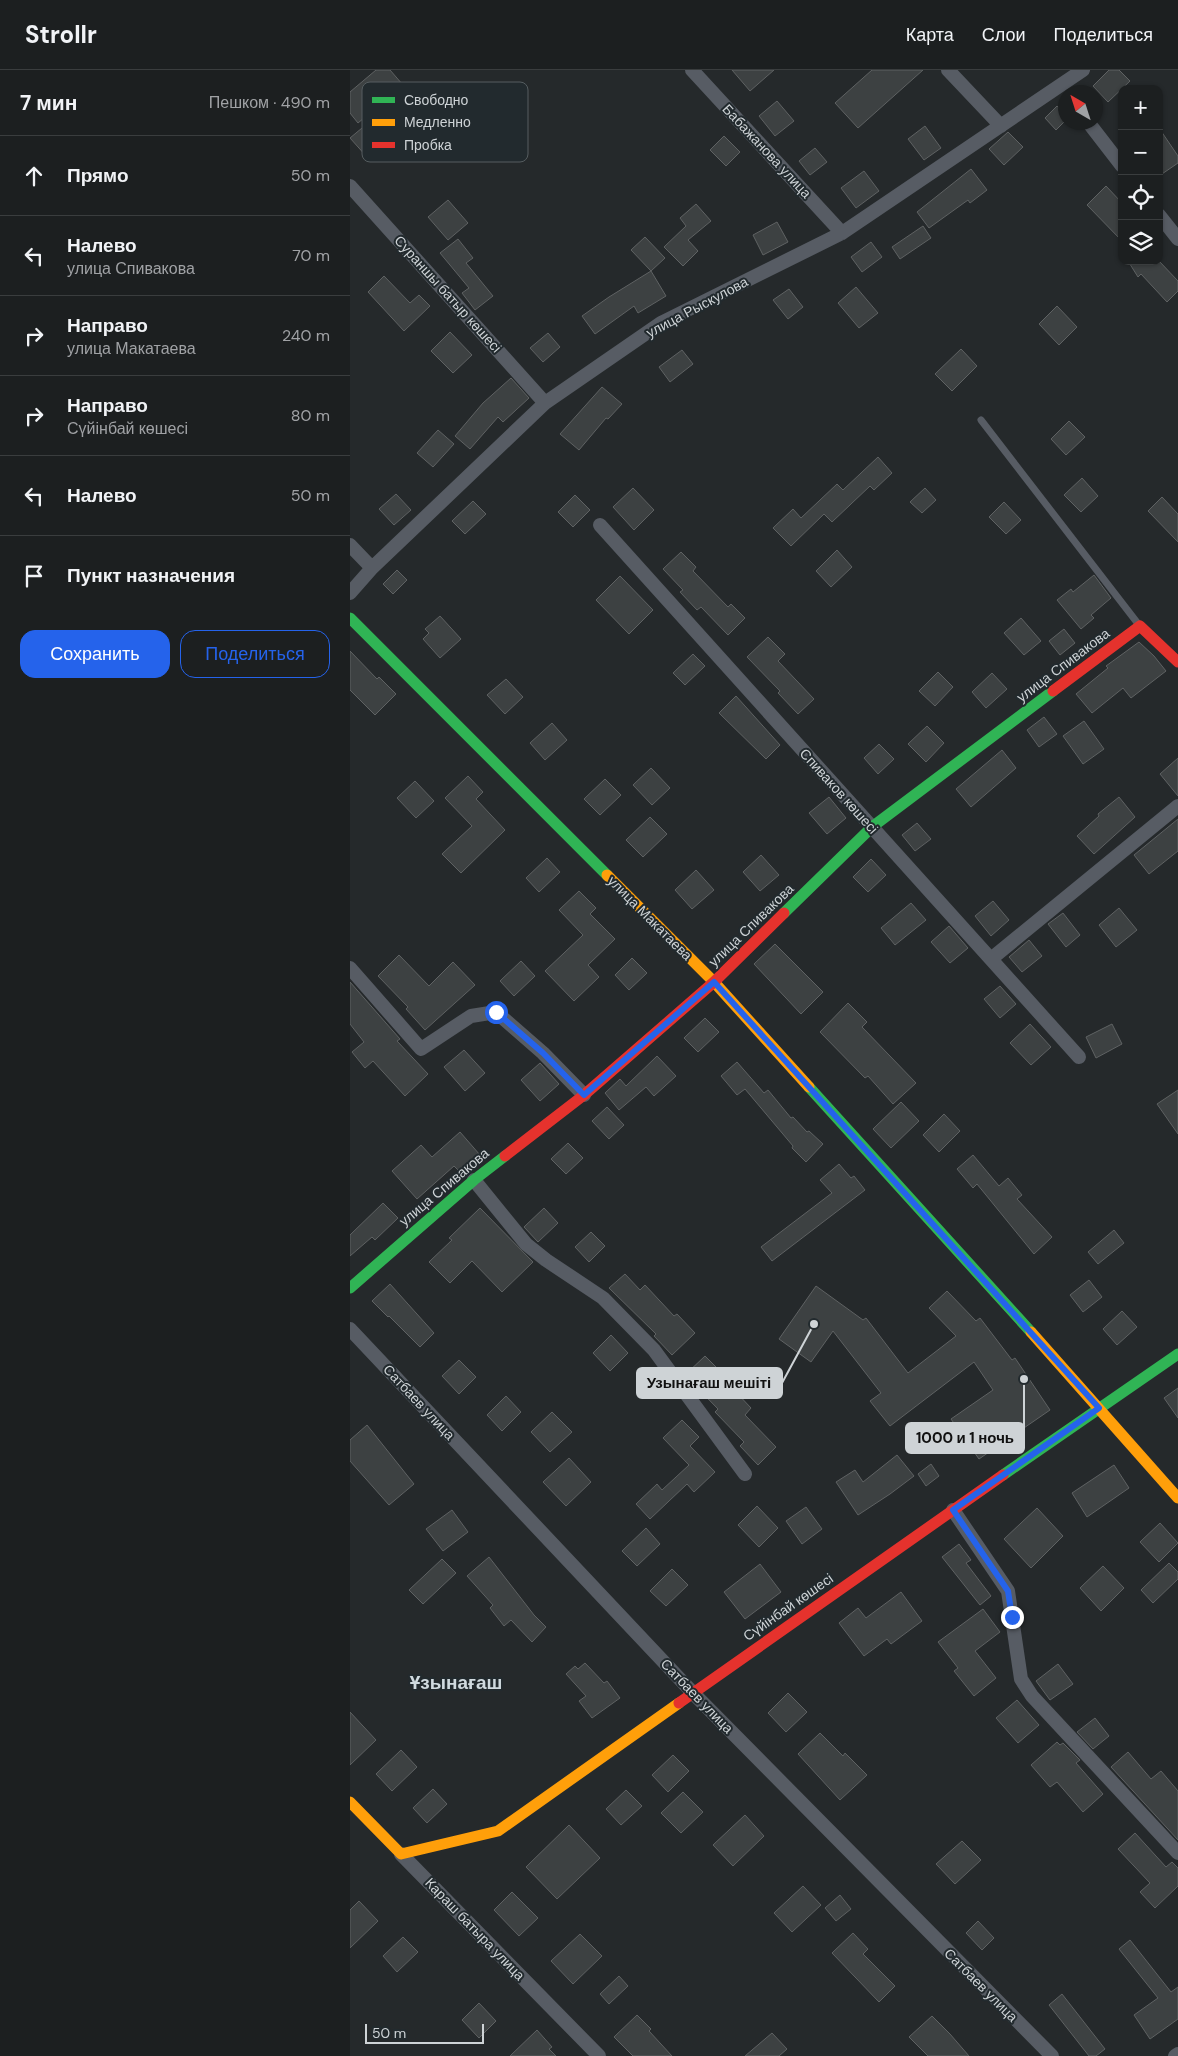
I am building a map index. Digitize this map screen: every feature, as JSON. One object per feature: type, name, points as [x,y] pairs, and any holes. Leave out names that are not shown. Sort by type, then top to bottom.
[{"type":"street","name":"Бабажанова улица","points":[[692,70],[842,233]]},
{"type":"street","points":[[948,70],[1001,126]]},
{"type":"street","name":"улица Рыскулова","points":[[1067,85],[1083,70]]},
{"type":"street","name":"улица Рыскулова","points":[[350,593],[372,568],[545,403],[661,323],[842,233],[1001,126],[1058,92]]},
{"type":"street","points":[[1094,130],[1118,161]]},
{"type":"street","name":"Сураншы батыр көшесі","points":[[350,186],[545,403]]},
{"type":"street","points":[[1163,220],[1178,239]]},
{"type":"street","name":"Спиваков көшесі","points":[[600,525],[1079,1057]]},
{"type":"street","points":[[350,545],[372,568]]},
{"type":"street","name":"улица Макатаева","points":[[350,618],[714,982],[1178,1498]]},
{"type":"street","points":[[1140,626],[1178,662]]},
{"type":"street","name":"улица Спивакова","points":[[350,1288],[474,1180],[584,1095],[714,982],[872,827],[1140,626]]},
{"type":"street","points":[[991,960],[1178,806]]},
{"type":"street","points":[[350,968],[422,1049],[471,1016],[496,1012],[543,1053],[584,1095]]},
{"type":"street","points":[[474,1180],[526,1244],[546,1260],[603,1298],[654,1350],[745,1474]]},
{"type":"street","name":"Сатбаев улица","points":[[350,1329],[692,1693],[1052,2056]]},
{"type":"street","name":"Сүйінбай көшесі","points":[[401,1854],[498,1830],[1178,1354]]},
{"type":"street","points":[[953,1510],[1008,1591],[1021,1679],[1032,1696],[1178,1853]]},
{"type":"street","name":"Караш батыра улица","points":[[350,1802],[599,2056]]},
{"type":"lane","points":[[981,420],[1140,626]]},
{"type":"building","points":[[376,70],[390,70],[400,82],[362,82],[362,120],[358,123],[350,113],[350,92]]},
{"type":"building","points":[[732,70],[774,70],[750,91]]},
{"type":"building","points":[[872,70],[923,70],[858,128],[835,103]]},
{"type":"building","points":[[1109,70],[1119,70],[1130,81],[1126,85],[1118,85],[1118,92],[1108,102],[1103,97],[1103,85],[1094,85]]},
{"type":"building","points":[[777,101],[794,121],[775,136],[759,116]]},
{"type":"building","points":[[1058,107],[1058,128],[1056,130],[1045,118]]},
{"type":"building","points":[[925,126],[941,148],[924,160],[908,139]]},
{"type":"building","points":[[362,128],[362,151],[350,138]]},
{"type":"building","points":[[1008,132],[1023,147],[1004,165],[989,149]]},
{"type":"building","points":[[1163,134],[1178,156],[1178,163],[1163,173]]},
{"type":"building","points":[[724,136],[740,152],[726,166],[710,150]]},
{"type":"building","points":[[815,148],[827,162],[810,175],[799,161]]},
{"type":"building","points":[[971,169],[987,190],[970,203],[968,200],[929,228],[917,212]]},
{"type":"building","points":[[864,171],[879,191],[856,208],[841,188]]},
{"type":"building","points":[[1106,186],[1118,199],[1118,237],[1087,205]]},
{"type":"building","points":[[448,200],[468,223],[448,240],[428,217]]},
{"type":"building","points":[[696,204],[711,221],[688,240],[698,251],[683,266],[664,247],[686,226],[680,218]]},
{"type":"building","points":[[777,222],[788,242],[763,255],[753,235]]},
{"type":"building","points":[[923,226],[931,238],[900,259],[892,247]]},
{"type":"building","points":[[645,237],[665,258],[651,271],[631,250]]},
{"type":"building","points":[[458,239],[473,258],[466,263],[493,296],[475,310],[462,293],[469,288],[440,253]]},
{"type":"building","points":[[871,242],[882,257],[862,272],[851,257]]},
{"type":"building","points":[[1130,265],[1163,265],[1178,281],[1178,291],[1167,302],[1141,274],[1138,277]]},
{"type":"building","points":[[651,271],[666,296],[638,313],[634,306],[595,334],[582,316]]},
{"type":"building","points":[[384,276],[410,303],[419,295],[430,306],[404,331],[368,292]]},
{"type":"building","points":[[856,287],[878,313],[859,328],[838,303]]},
{"type":"building","points":[[789,289],[803,307],[788,319],[773,300]]},
{"type":"building","points":[[1057,306],[1077,327],[1059,345],[1039,324]]},
{"type":"building","points":[[450,332],[472,355],[453,373],[431,351]]},
{"type":"building","points":[[548,333],[560,347],[543,362],[530,348]]},
{"type":"building","points":[[961,349],[977,366],[952,391],[935,374]]},
{"type":"building","points":[[682,350],[693,364],[670,382],[659,367]]},
{"type":"building","points":[[511,378],[529,398],[503,422],[498,417],[470,449],[455,436],[483,403]]},
{"type":"building","points":[[602,387],[622,404],[608,419],[606,418],[579,450],[560,434]]},
{"type":"building","points":[[1069,421],[1085,437],[1066,455],[1051,439]]},
{"type":"building","points":[[438,430],[454,444],[433,467],[417,453]]},
{"type":"building","points":[[878,457],[892,473],[874,490],[870,486],[832,522],[824,514],[791,546],[773,528],[793,509],[801,518],[837,484],[843,490]]},
{"type":"building","points":[[1082,478],[1098,496],[1081,512],[1064,495]]},
{"type":"building","points":[[633,488],[654,510],[634,530],[613,507]]},
{"type":"building","points":[[925,488],[936,500],[922,513],[910,502]]},
{"type":"building","points":[[396,494],[411,510],[394,525],[379,509]]},
{"type":"building","points":[[575,495],[590,510],[573,527],[558,512]]},
{"type":"building","points":[[1162,497],[1178,514],[1178,542],[1148,511]]},
{"type":"building","points":[[473,501],[486,514],[465,534],[452,521]]},
{"type":"building","points":[[1004,502],[1021,520],[1006,534],[989,517]]},
{"type":"building","points":[[837,550],[852,567],[831,587],[816,571]]},
{"type":"building","points":[[681,552],[696,567],[693,571],[728,607],[731,604],[745,618],[728,635],[701,607],[697,610],[680,592],[683,590],[663,569]]},
{"type":"building","points":[[397,570],[407,580],[393,594],[383,584]]},
{"type":"building","points":[[1094,575],[1111,598],[1091,615],[1094,618],[1081,629],[1057,600],[1071,589],[1073,592]]},
{"type":"building","points":[[620,576],[653,610],[629,634],[596,600]]},
{"type":"building","points":[[440,616],[461,639],[440,658],[423,639],[429,633],[425,629]]},
{"type":"building","points":[[1021,618],[1041,641],[1024,655],[1004,633]]},
{"type":"building","points":[[1064,629],[1075,643],[1060,655],[1049,641]]},
{"type":"building","points":[[768,637],[785,654],[778,661],[814,699],[798,714],[778,693],[780,691],[747,657]]},
{"type":"building","points":[[1139,642],[1166,671],[1131,698],[1123,688],[1092,713],[1076,694],[1108,668],[1106,666]]},
{"type":"building","points":[[350,651],[377,679],[379,677],[396,694],[375,715],[350,690]]},
{"type":"building","points":[[693,654],[705,666],[685,685],[673,673]]},
{"type":"building","points":[[938,672],[953,687],[935,706],[919,691]]},
{"type":"building","points":[[992,673],[1007,689],[986,708],[972,692]]},
{"type":"building","points":[[506,679],[523,697],[505,714],[487,695]]},
{"type":"building","points":[[736,696],[780,745],[766,759],[719,713]]},
{"type":"building","points":[[1044,717],[1057,734],[1039,747],[1027,730]]},
{"type":"building","points":[[1084,721],[1104,749],[1083,764],[1063,736]]},
{"type":"building","points":[[552,723],[567,740],[545,760],[530,743]]},
{"type":"building","points":[[927,726],[944,743],[926,762],[908,744]]},
{"type":"building","points":[[879,744],[894,759],[878,774],[864,758]]},
{"type":"building","points":[[1002,750],[1016,768],[971,807],[956,789]]},
{"type":"building","points":[[1178,758],[1178,796],[1160,774]]},
{"type":"building","points":[[651,768],[670,788],[652,805],[633,785]]},
{"type":"building","points":[[468,776],[483,792],[476,799],[505,830],[461,873],[442,854],[472,826],[445,798]]},
{"type":"building","points":[[605,779],[621,795],[600,815],[584,799]]},
{"type":"building","points":[[415,781],[434,801],[416,818],[397,798]]},
{"type":"building","points":[[829,797],[846,818],[827,834],[809,813]]},
{"type":"building","points":[[1119,797],[1135,817],[1094,854],[1077,836],[1099,816],[1098,814]]},
{"type":"building","points":[[650,817],[667,834],[643,857],[626,840]]},
{"type":"building","points":[[1178,819],[1178,851],[1149,874],[1134,855]]},
{"type":"building","points":[[917,823],[931,839],[915,851],[902,835]]},
{"type":"building","points":[[761,855],[779,875],[760,891],[743,872]]},
{"type":"building","points":[[547,858],[560,872],[539,892],[526,878]]},
{"type":"building","points":[[871,859],[886,875],[868,892],[853,877]]},
{"type":"building","points":[[696,870],[714,890],[692,909],[675,890]]},
{"type":"building","points":[[579,891],[596,908],[590,914],[615,939],[588,965],[599,977],[574,1001],[545,971],[583,935],[559,910]]},
{"type":"building","points":[[993,901],[1009,920],[991,936],[975,916]]},
{"type":"building","points":[[911,903],[926,920],[895,945],[881,928]]},
{"type":"building","points":[[1119,908],[1137,930],[1116,947],[1099,925]]},
{"type":"building","points":[[1063,913],[1080,935],[1066,947],[1048,924]]},
{"type":"building","points":[[949,926],[968,948],[950,963],[931,942]]},
{"type":"building","points":[[1029,940],[1042,956],[1022,972],[1009,957]]},
{"type":"building","points":[[775,944],[823,992],[801,1014],[754,964]]},
{"type":"building","points":[[399,955],[429,986],[453,962],[475,985],[425,1030],[406,1009],[408,1007],[378,976]]},
{"type":"building","points":[[632,958],[647,973],[629,990],[615,975]]},
{"type":"building","points":[[521,961],[535,976],[514,996],[500,981]]},
{"type":"building","points":[[350,982],[400,1039],[397,1041],[428,1074],[405,1096],[373,1061],[365,1068],[352,1052],[364,1042],[350,1024]]},
{"type":"building","points":[[1000,986],[1016,1004],[1000,1018],[984,999]]},
{"type":"building","points":[[848,1003],[867,1022],[862,1027],[916,1083],[893,1104],[868,1076],[865,1078],[820,1032]]},
{"type":"building","points":[[705,1018],[719,1032],[698,1052],[684,1038]]},
{"type":"building","points":[[1030,1024],[1051,1047],[1031,1065],[1010,1043]]},
{"type":"building","points":[[1112,1024],[1122,1044],[1096,1058],[1086,1037]]},
{"type":"building","points":[[464,1050],[485,1073],[465,1091],[444,1067]]},
{"type":"building","points":[[657,1056],[676,1076],[654,1096],[646,1087],[619,1110],[605,1093],[620,1079],[626,1086]]},
{"type":"building","points":[[737,1062],[764,1093],[768,1090],[791,1118],[793,1117],[807,1132],[809,1131],[823,1144],[806,1162],[792,1148],[793,1146],[745,1089],[737,1095],[721,1076]]},
{"type":"building","points":[[540,1063],[559,1084],[540,1101],[521,1080]]},
{"type":"building","points":[[1178,1090],[1178,1134],[1157,1104]]},
{"type":"building","points":[[901,1102],[919,1121],[891,1148],[873,1129]]},
{"type":"building","points":[[607,1107],[624,1125],[609,1139],[592,1121]]},
{"type":"building","points":[[944,1114],[960,1131],[939,1152],[923,1135]]},
{"type":"building","points":[[460,1132],[480,1155],[460,1172],[454,1166],[417,1199],[392,1171],[421,1145],[432,1157]]},
{"type":"building","points":[[568,1143],[583,1158],[566,1174],[551,1159]]},
{"type":"building","points":[[973,1155],[999,1186],[1008,1178],[1022,1195],[1017,1199],[1052,1237],[1034,1254],[977,1184],[973,1188],[957,1169]]},
{"type":"building","points":[[839,1164],[851,1178],[854,1176],[865,1190],[772,1261],[761,1247],[832,1193],[820,1180]]},
{"type":"building","points":[[383,1203],[398,1218],[375,1240],[372,1237],[350,1256],[350,1235]]},
{"type":"building","points":[[480,1208],[533,1262],[502,1292],[472,1261],[450,1283],[429,1262],[452,1240],[449,1238]]},
{"type":"building","points":[[544,1208],[558,1223],[538,1242],[524,1227]]},
{"type":"building","points":[[1114,1230],[1124,1243],[1098,1264],[1088,1252]]},
{"type":"building","points":[[591,1232],[605,1246],[589,1262],[575,1247]]},
{"type":"building","points":[[625,1274],[640,1290],[645,1285],[674,1316],[677,1314],[695,1333],[672,1355],[654,1336],[656,1334],[609,1288]]},
{"type":"building","points":[[1089,1280],[1102,1297],[1083,1312],[1070,1295]]},
{"type":"building","points":[[390,1284],[434,1333],[420,1347],[372,1301]]},
{"type":"building","points":[[816,1286],[863,1320],[866,1318],[908,1373],[956,1336],[929,1308],[947,1291],[976,1321],[980,1318],[1012,1360],[1015,1358],[1050,1410],[979,1459],[951,1419],[993,1390],[974,1362],[890,1426],[870,1401],[881,1393],[833,1331],[811,1362],[779,1339]]},
{"type":"building","points":[[1122,1311],[1137,1327],[1117,1345],[1103,1329]]},
{"type":"building","points":[[611,1335],[628,1353],[610,1371],[593,1353]]},
{"type":"building","points":[[705,1356],[751,1408],[745,1415],[776,1447],[758,1465],[740,1446],[744,1442],[715,1412],[718,1409],[685,1375]]},
{"type":"building","points":[[459,1360],[476,1377],[459,1394],[442,1376]]},
{"type":"building","points":[[1178,1388],[1178,1418],[1164,1398]]},
{"type":"building","points":[[506,1396],[521,1412],[502,1431],[487,1415]]},
{"type":"building","points":[[552,1412],[572,1432],[550,1452],[531,1432]]},
{"type":"building","points":[[682,1420],[699,1437],[690,1446],[715,1472],[694,1492],[687,1484],[650,1519],[636,1504],[657,1484],[662,1490],[689,1465],[663,1438]]},
{"type":"building","points":[[367,1425],[414,1484],[389,1505],[350,1461],[350,1440]]},
{"type":"building","points":[[897,1455],[914,1476],[858,1515],[836,1482],[855,1470],[863,1482]]},
{"type":"building","points":[[569,1458],[591,1482],[566,1506],[543,1482]]},
{"type":"building","points":[[931,1464],[939,1476],[926,1486],[918,1474]]},
{"type":"building","points":[[1114,1465],[1129,1488],[1087,1517],[1072,1493]]},
{"type":"building","points":[[757,1506],[778,1528],[759,1547],[738,1525]]},
{"type":"building","points":[[806,1507],[822,1529],[802,1544],[786,1521]]},
{"type":"building","points":[[1037,1508],[1063,1536],[1031,1568],[1004,1539]]},
{"type":"building","points":[[452,1510],[468,1532],[443,1551],[426,1529]]},
{"type":"building","points":[[1160,1523],[1178,1543],[1159,1562],[1140,1542]]},
{"type":"building","points":[[646,1528],[660,1544],[637,1566],[622,1551]]},
{"type":"building","points":[[959,1544],[971,1560],[966,1563],[991,1596],[980,1605],[942,1557]]},
{"type":"building","points":[[489,1557],[534,1615],[546,1627],[532,1642],[511,1620],[504,1626],[490,1608],[493,1605],[467,1576]]},
{"type":"building","points":[[442,1559],[456,1573],[423,1604],[409,1590]]},
{"type":"building","points":[[1169,1563],[1178,1572],[1178,1579],[1153,1603],[1141,1590]]},
{"type":"building","points":[[760,1564],[781,1592],[745,1619],[724,1592]]},
{"type":"building","points":[[1103,1566],[1124,1588],[1101,1611],[1080,1588]]},
{"type":"building","points":[[672,1569],[688,1585],[666,1606],[650,1591]]},
{"type":"building","points":[[901,1592],[922,1621],[891,1644],[887,1639],[864,1656],[839,1623],[858,1608],[866,1618]]},
{"type":"building","points":[[983,1609],[1000,1632],[975,1651],[996,1678],[974,1696],[954,1671],[958,1668],[938,1642]]},
{"type":"building","points":[[585,1663],[604,1683],[607,1681],[620,1698],[592,1718],[579,1701],[586,1696],[566,1674],[575,1666],[578,1669]]},
{"type":"building","points":[[1058,1664],[1073,1684],[1050,1700],[1036,1681]]},
{"type":"building","points":[[788,1693],[807,1712],[786,1732],[768,1713]]},
{"type":"building","points":[[1017,1700],[1039,1725],[1018,1743],[996,1718]]},
{"type":"building","points":[[350,1712],[376,1740],[350,1765]]},
{"type":"building","points":[[1095,1718],[1109,1736],[1093,1749],[1077,1732]]},
{"type":"building","points":[[820,1733],[843,1756],[845,1753],[867,1775],[840,1800],[798,1754]]},
{"type":"building","points":[[1057,1742],[1060,1745],[1063,1743],[1080,1760],[1076,1763],[1103,1794],[1083,1812],[1057,1782],[1050,1787],[1031,1765]]},
{"type":"building","points":[[401,1750],[417,1767],[392,1791],[376,1774]]},
{"type":"building","points":[[1128,1752],[1151,1779],[1161,1771],[1178,1791],[1178,1840],[1111,1767]]},
{"type":"building","points":[[673,1755],[689,1771],[668,1792],[652,1775]]},
{"type":"building","points":[[433,1789],[447,1804],[427,1823],[413,1808]]},
{"type":"building","points":[[626,1790],[642,1806],[621,1825],[606,1809]]},
{"type":"building","points":[[683,1792],[703,1812],[681,1833],[661,1813]]},
{"type":"building","points":[[745,1815],[764,1836],[733,1866],[713,1845]]},
{"type":"building","points":[[569,1825],[600,1858],[557,1899],[526,1867]]},
{"type":"building","points":[[1135,1833],[1166,1867],[1172,1862],[1178,1868],[1178,1886],[1155,1908],[1140,1892],[1150,1883],[1118,1849]]},
{"type":"building","points":[[962,1841],[981,1860],[955,1884],[936,1864]]},
{"type":"building","points":[[803,1886],[821,1905],[792,1932],[774,1913]]},
{"type":"building","points":[[512,1892],[538,1918],[519,1936],[494,1910]]},
{"type":"building","points":[[840,1895],[851,1909],[836,1921],[825,1908]]},
{"type":"building","points":[[359,1901],[378,1921],[350,1948],[350,1910]]},
{"type":"building","points":[[978,1921],[994,1938],[982,1950],[966,1933]]},
{"type":"building","points":[[853,1933],[868,1949],[863,1954],[895,1986],[879,2002],[832,1953]]},
{"type":"building","points":[[580,1934],[602,1956],[573,1984],[551,1961]]},
{"type":"building","points":[[403,1937],[418,1952],[397,1972],[383,1956]]},
{"type":"building","points":[[1130,1940],[1171,1992],[1178,1987],[1178,2019],[1150,2039],[1134,2015],[1158,1998],[1119,1949]]},
{"type":"building","points":[[619,1976],[628,1986],[609,2004],[600,1994]]},
{"type":"building","points":[[1062,1994],[1105,2049],[1096,2056],[1089,2056],[1049,2005]]},
{"type":"building","points":[[479,2003],[496,2021],[479,2038],[462,2020]]},
{"type":"building","points":[[637,2015],[651,2029],[649,2031],[672,2056],[633,2056],[614,2037]]},
{"type":"building","points":[[932,2016],[969,2056],[928,2056],[909,2037]]},
{"type":"building","points":[[537,2030],[552,2047],[549,2049],[556,2056],[510,2056]]},
{"type":"building","points":[[772,2033],[787,2049],[779,2056],[745,2056]]},
{"type":"traffic: fast","points":[[350,618],[607,875]]},
{"type":"traffic: fast","points":[[784,913],[872,827],[1053,691]]},
{"type":"traffic: fast","points":[[809,1087],[1031,1332]]},
{"type":"traffic: fast","points":[[350,1288],[474,1180],[505,1156]]},
{"type":"traffic: fast","points":[[1003,1475],[1178,1354]]},
{"type":"traffic: slow","points":[[607,875],[714,982],[809,1087]]},
{"type":"traffic: slow","points":[[1031,1332],[1178,1498]]},
{"type":"traffic: slow","points":[[350,1802],[401,1854],[498,1831],[679,1703]]},
{"type":"traffic: jam","points":[[1053,691],[1140,626],[1178,662]]},
{"type":"traffic: jam","points":[[505,1156],[584,1095],[714,982],[784,913]]},
{"type":"traffic: jam","points":[[679,1703],[1003,1475]]},
{"type":"place","name":"Узынағаш мешіті","points":[[814,1324]]},
{"type":"place","name":"1000 и 1 ночь","points":[[1024,1379]]},
{"type":"district","name":"Ұзынағаш","points":[[456,1682]]},
{"type":"route","points":[[496,1012],[543,1053],[584,1095],[714,982],[1099,1408],[953,1510],[1008,1591],[1012,1617]]}]
